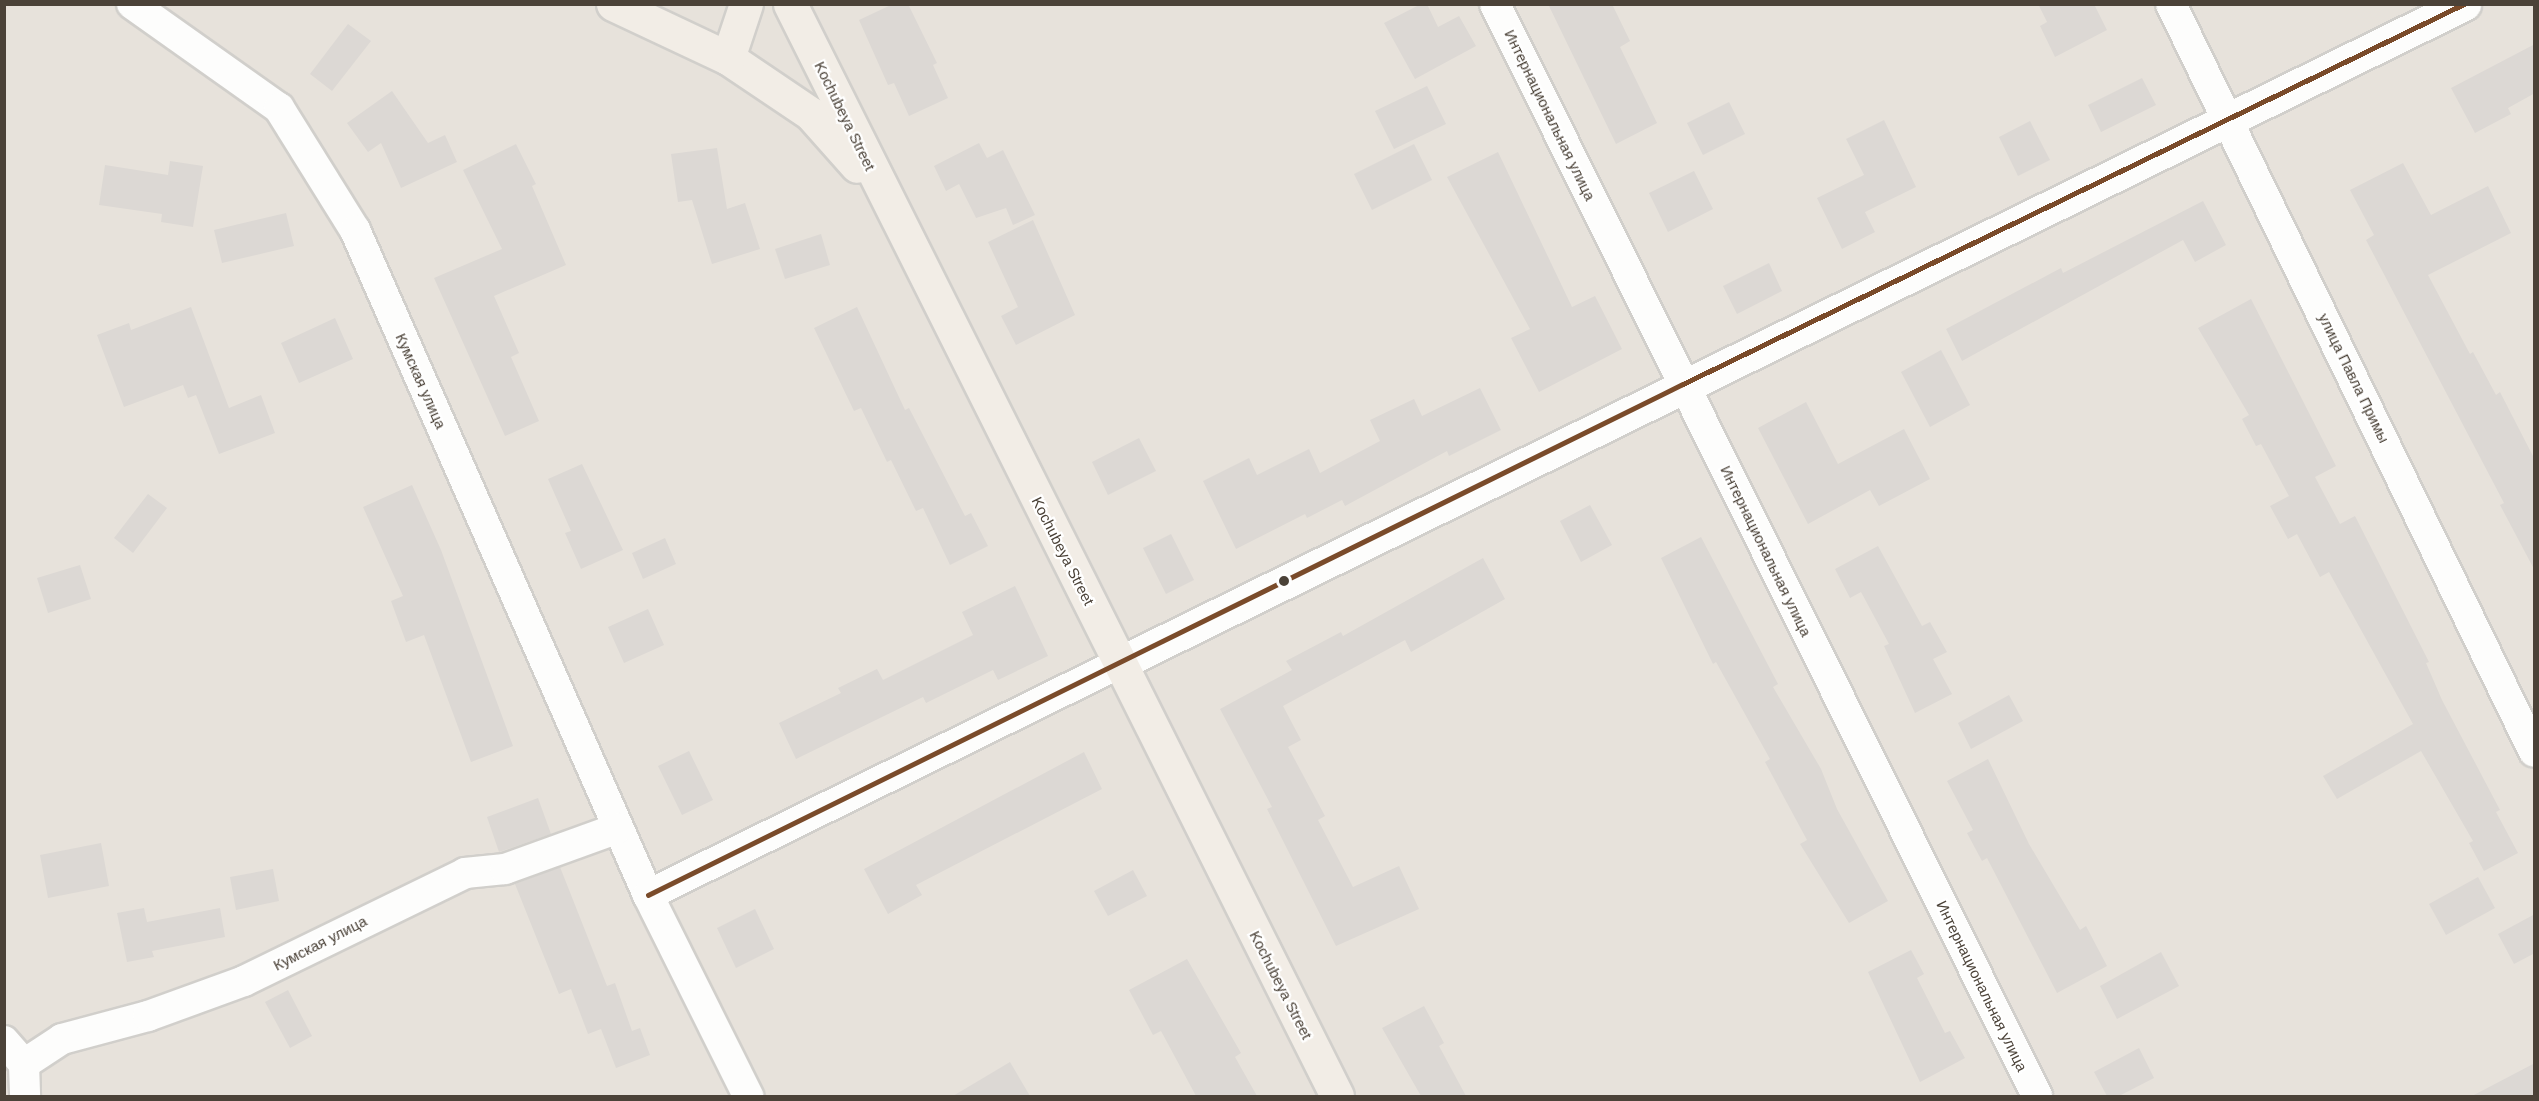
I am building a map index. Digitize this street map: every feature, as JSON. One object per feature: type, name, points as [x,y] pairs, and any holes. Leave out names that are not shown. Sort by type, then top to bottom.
[{"type":"main road","points":[[613,4],[728,58],[810,114],[886,199]]},
{"type":"main road","points":[[728,58],[746,4]]},
{"type":"main road","name":"Kochubeya Street","points":[[790,4],[1336,1096]]},
{"type":"street","name":"Кумская улица","points":[[132,4],[279,108],[355,230],[648,895],[748,1096]]},
{"type":"street","name":"Интернациональная улица","points":[[1495,4],[2037,1096]]},
{"type":"street","name":"улица Павла Примы","points":[[2171,4],[2535,752]]},
{"type":"street","points":[[648,895],[1683,384],[2464,4]]},
{"type":"street","name":"Кумская улица","points":[[24,1064],[62,1039],[148,1016],[244,981],[465,873],[505,869],[618,828]]},
{"type":"street","points":[[4,1041],[24,1064],[25,1096]]},
{"type":"shaded area","points":[[5,5],[2534,5],[2534,1096],[5,1096]]},
{"type":"building","points":[[893,4],[908,4],[937,63],[933,65],[948,98],[909,116],[894,83],[888,85],[859,20]]},
{"type":"building","points":[[1421,4],[1427,4],[1438,27],[1459,16],[1476,46],[1415,79],[1384,23]]},
{"type":"building","points":[[1548,4],[1612,4],[1630,41],[1620,47],[1657,123],[1616,144]]},
{"type":"building","points":[[2038,4],[2094,4],[2107,30],[2055,57],[2040,26],[2047,22]]},
{"type":"building","points":[[348,24],[371,41],[332,91],[310,74]]},
{"type":"building","points":[[2535,44],[2535,93],[2508,108],[2511,114],[2475,133],[2451,88]]},
{"type":"building","points":[[2142,78],[2156,105],[2101,132],[2088,105]]},
{"type":"building","points":[[1427,86],[1446,124],[1394,149],[1375,111]]},
{"type":"building","points":[[392,91],[428,143],[445,135],[457,162],[401,188],[381,143],[368,152],[347,123]]},
{"type":"building","points":[[1729,102],[1745,134],[1703,155],[1687,123]]},
{"type":"building","points":[[1884,120],[1916,187],[1865,212],[1875,232],[1842,249],[1817,198],[1864,175],[1846,139]]},
{"type":"building","points":[[2030,121],[2050,160],[2018,176],[1999,137]]},
{"type":"building","points":[[979,143],[987,158],[1003,150],[1035,215],[1013,225],[1006,208],[976,218],[959,184],[946,191],[934,166]]},
{"type":"building","points":[[516,144],[536,184],[532,186],[566,265],[494,296],[519,353],[511,357],[539,421],[505,436],[434,278],[502,249],[463,170]]},
{"type":"building","points":[[1414,144],[1432,180],[1372,210],[1354,174]]},
{"type":"building","points":[[717,148],[727,209],[745,203],[760,249],[712,264],[692,200],[678,202],[671,154]]},
{"type":"building","points":[[1498,152],[1572,307],[1595,296],[1622,349],[1539,392],[1511,338],[1530,329],[1447,177]]},
{"type":"building","points":[[170,161],[203,166],[193,227],[161,222],[162,214],[99,205],[105,165],[168,175]]},
{"type":"building","points":[[2403,163],[2431,215],[2488,186],[2511,233],[2428,275],[2470,354],[2473,352],[2496,395],[2500,392],[2535,460],[2535,571],[2500,505],[2504,503],[2366,240],[2374,235],[2350,190]]},
{"type":"building","points":[[1694,171],[1713,209],[1668,232],[1649,193]]},
{"type":"building","points":[[2203,201],[2226,245],[2195,262],[2183,240],[1962,361],[1946,329],[2061,268],[2063,273]]},
{"type":"building","points":[[286,213],[294,246],[222,263],[214,230]]},
{"type":"building","points":[[1033,220],[1075,315],[1016,345],[1001,316],[1018,307],[988,242]]},
{"type":"building","points":[[821,234],[830,265],[785,279],[775,249]]},
{"type":"building","points":[[1769,263],[1782,291],[1737,314],[1723,286]]},
{"type":"building","points":[[2251,299],[2336,466],[2315,477],[2340,524],[2355,516],[2429,662],[2426,663],[2442,700],[2500,810],[2496,812],[2518,853],[2484,871],[2469,843],[2473,841],[2421,751],[2337,799],[2323,776],[2413,724],[2329,572],[2320,577],[2297,534],[2288,539],[2270,506],[2289,496],[2261,444],[2256,446],[2242,419],[2249,415],[2198,328]]},
{"type":"building","points":[[191,307],[229,408],[261,395],[275,433],[219,454],[196,395],[188,398],[183,385],[124,407],[97,335],[129,323],[131,330]]},
{"type":"building","points":[[857,307],[905,410],[909,408],[965,516],[971,513],[988,546],[950,565],[923,508],[916,511],[891,460],[887,462],[861,408],[854,411],[814,328]]},
{"type":"building","points":[[335,318],[353,359],[299,383],[281,343]]},
{"type":"building","points":[[1941,350],[1970,405],[1930,427],[1901,372]]},
{"type":"building","points":[[1480,388],[1501,430],[1449,456],[1447,451],[1345,506],[1342,500],[1307,518],[1305,514],[1236,549],[1203,481],[1249,458],[1257,475],[1309,449],[1320,473],[1380,441],[1370,420],[1414,399],[1422,416]]},
{"type":"building","points":[[1806,402],[1838,464],[1904,429],[1930,479],[1879,506],[1870,490],[1808,524],[1758,428]]},
{"type":"building","points":[[1139,438],[1156,471],[1108,495],[1092,462]]},
{"type":"building","points":[[582,464],[623,550],[581,569],[565,533],[571,531],[548,479]]},
{"type":"building","points":[[412,485],[441,550],[513,746],[471,762],[424,635],[406,642],[391,601],[403,596],[363,507]]},
{"type":"building","points":[[148,494],[167,508],[133,553],[114,538]]},
{"type":"building","points":[[1590,505],[1612,545],[1581,562],[1560,521]]},
{"type":"building","points":[[1171,534],[1194,580],[1166,594],[1143,548]]},
{"type":"building","points":[[1701,537],[1778,684],[1773,687],[1821,769],[1837,809],[1888,901],[1849,923],[1800,844],[1807,840],[1765,762],[1770,759],[1716,662],[1713,664],[1661,558]]},
{"type":"building","points":[[665,538],[676,564],[643,579],[632,553]]},
{"type":"building","points":[[1878,546],[1922,626],[1930,622],[1947,652],[1933,659],[1952,694],[1915,713],[1884,646],[1889,644],[1861,592],[1850,598],[1835,569]]},
{"type":"building","points":[[1483,558],[1505,599],[1411,652],[1405,640],[1283,706],[1301,740],[1288,747],[1325,816],[1318,820],[1353,887],[1399,866],[1419,909],[1336,946],[1267,809],[1272,807],[1220,709],[1292,670],[1286,661],[1341,632],[1343,636]]},
{"type":"building","points":[[80,565],[91,599],[48,613],[37,578]]},
{"type":"building","points":[[1015,586],[1048,656],[998,680],[993,670],[926,703],[923,697],[796,759],[779,723],[841,693],[838,688],[877,669],[883,680],[973,635],[962,612]]},
{"type":"building","points":[[648,609],[664,645],[624,663],[608,627]]},
{"type":"building","points":[[2009,695],[2023,721],[1971,749],[1958,723]]},
{"type":"building","points":[[689,751],[713,800],[682,815],[658,766]]},
{"type":"building","points":[[1084,752],[1102,789],[916,885],[922,895],[888,914],[864,869]]},
{"type":"building","points":[[1988,759],[2029,844],[2080,930],[2086,926],[2107,966],[2057,993],[1987,858],[1982,861],[1967,833],[1973,830],[1947,781]]},
{"type":"building","points":[[538,798],[551,834],[499,852],[487,817]]},
{"type":"building","points":[[101,843],[109,886],[48,898],[40,855]]},
{"type":"building","points":[[560,867],[607,986],[615,983],[632,1031],[640,1028],[650,1055],[616,1068],[601,1029],[588,1034],[571,989],[559,994],[515,884]]},
{"type":"building","points":[[273,869],[279,901],[236,910],[230,877]]},
{"type":"building","points":[[1133,870],[1147,896],[1108,916],[1094,891]]},
{"type":"building","points":[[2478,877],[2495,908],[2446,935],[2429,904]]},
{"type":"building","points":[[144,908],[147,922],[220,908],[225,937],[152,951],[154,957],[127,962],[117,913]]},
{"type":"building","points":[[755,909],[774,949],[736,968],[717,928]]},
{"type":"building","points":[[2535,914],[2535,953],[2514,964],[2498,934]]},
{"type":"building","points":[[1911,950],[1924,974],[1917,978],[1945,1033],[1950,1031],[1965,1058],[1920,1082],[1868,972]]},
{"type":"building","points":[[2161,952],[2179,986],[2117,1019],[2100,986]]},
{"type":"building","points":[[1187,959],[1241,1053],[1235,1057],[1257,1096],[1196,1096],[1161,1031],[1153,1035],[1129,990]]},
{"type":"building","points":[[288,990],[312,1036],[290,1048],[265,1002]]},
{"type":"building","points":[[1424,1006],[1444,1043],[1439,1046],[1466,1096],[1421,1096],[1382,1028]]},
{"type":"building","points":[[2139,1048],[2154,1078],[2119,1096],[2107,1096],[2094,1072]]},
{"type":"building","points":[[1010,1062],[1030,1096],[953,1096]]},
{"type":"building","points":[[2535,1063],[2535,1096],[2472,1096]]},
{"type":"transit line","points":[[648,895],[1683,384],[2464,4]]}]
